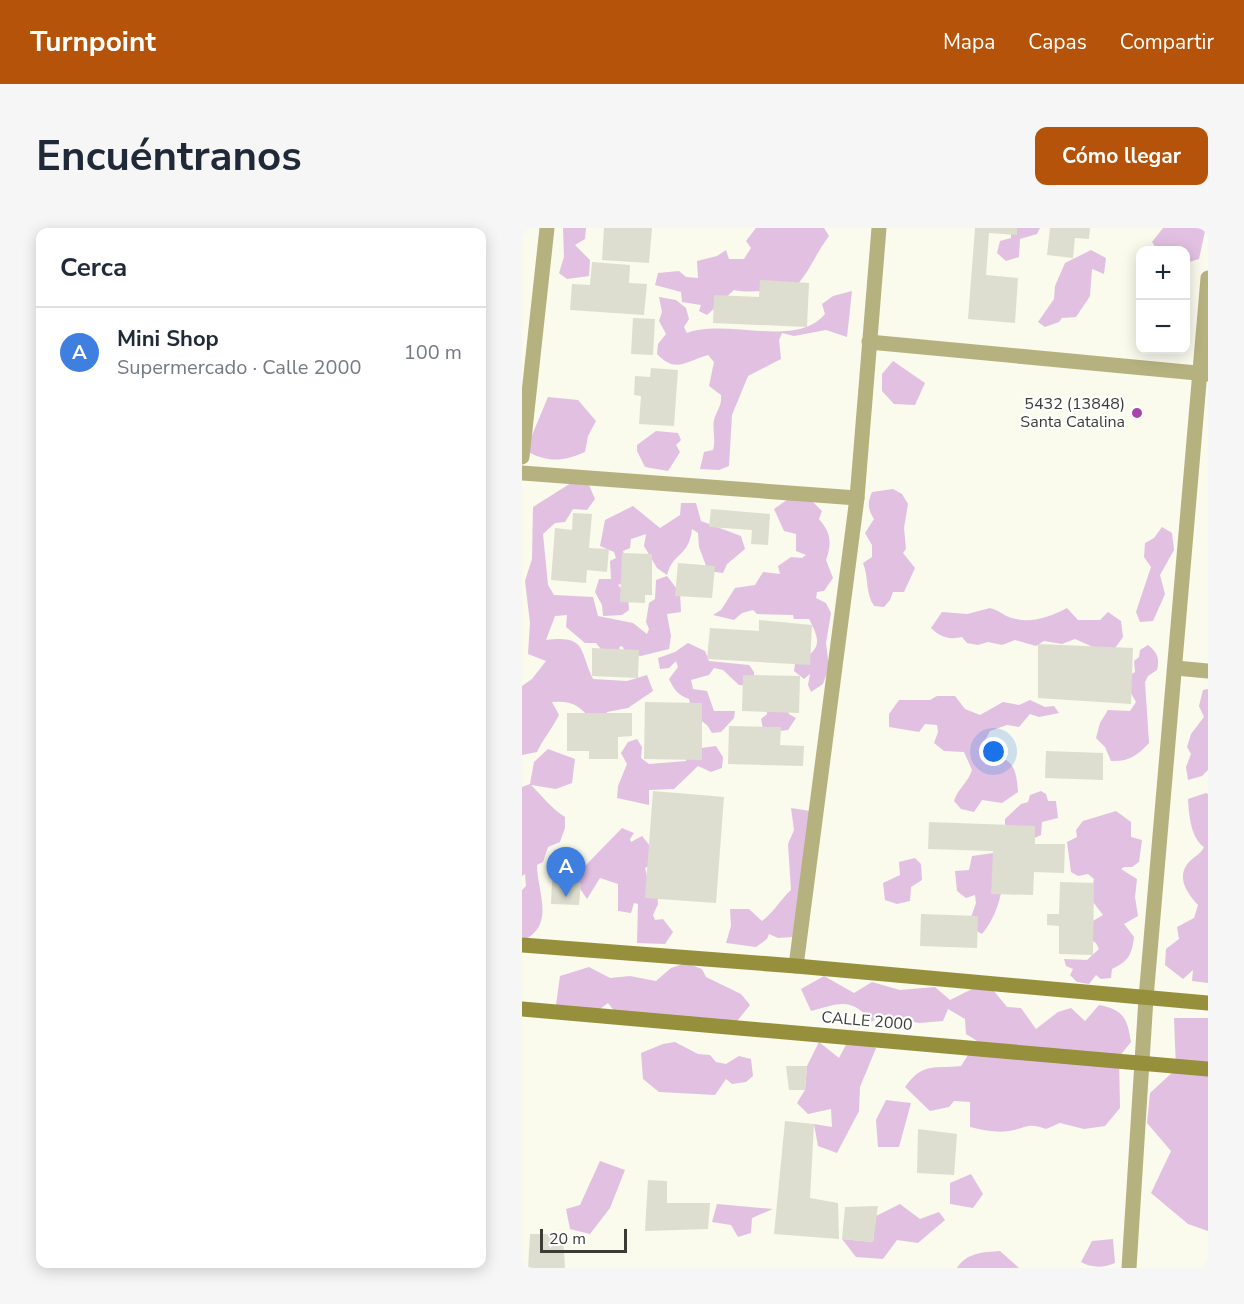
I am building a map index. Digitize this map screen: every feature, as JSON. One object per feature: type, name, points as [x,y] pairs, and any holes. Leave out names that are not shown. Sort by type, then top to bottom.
[{"type":"street","points":[[522,457],[547,228]]},
{"type":"street","points":[[796,966],[857,498],[879,228]]},
{"type":"street","points":[[1129,1268],[1144,1063],[1146,998],[1205,374],[1208,278]]},
{"type":"street","points":[[869,342],[1205,374]]},
{"type":"street","points":[[522,473],[857,498]]},
{"type":"street","points":[[1176,668],[1208,671]]},
{"type":"street","points":[[522,945],[796,966],[1208,1003]]},
{"type":"street","name":"CALLE 2000","points":[[522,1009],[1208,1069]]},
{"type":"shaded area","points":[[563,228],[586,228],[585,239],[575,245],[590,260],[589,276],[567,279],[559,273],[564,257]]},
{"type":"shaded area","points":[[756,228],[824,228],[829,236],[807,272],[789,293],[734,290],[707,315],[699,311],[701,305],[682,302],[681,292],[655,285],[658,273],[679,271],[686,277],[698,278],[697,261],[717,256],[726,250],[729,259],[744,259],[751,248],[746,241]]},
{"type":"shaded area","points":[[1011,228],[1040,228],[1037,234],[1020,239],[1019,257],[1006,261],[997,253],[1000,241],[1011,238]]},
{"type":"shaded area","points":[[1163,228],[1201,228],[1205,231],[1199,259],[1190,262],[1190,246],[1154,246],[1152,242]]},
{"type":"shaded area","points":[[1091,250],[1106,258],[1104,274],[1092,269],[1090,296],[1076,317],[1062,318],[1059,322],[1045,327],[1038,322],[1054,299],[1055,286],[1065,263]]},
{"type":"shaded area","points":[[852,291],[847,337],[826,330],[794,336],[782,333],[779,340],[781,359],[748,376],[732,415],[729,466],[719,470],[700,469],[704,452],[713,450],[715,417],[721,402],[721,395],[709,386],[714,362],[708,355],[676,365],[657,354],[658,344],[666,334],[659,321],[662,312],[659,297],[676,300],[686,308],[689,319],[684,327],[687,333],[703,329],[779,331],[797,330],[812,324],[825,314],[822,304],[833,296]]},
{"type":"shaded area","points":[[893,361],[925,383],[915,405],[894,404],[882,391],[882,374]]},
{"type":"shaded area","points":[[548,397],[578,400],[596,421],[588,436],[585,452],[557,460],[528,452],[530,440]]},
{"type":"shaded area","points":[[656,431],[678,433],[681,440],[676,445],[680,452],[668,471],[645,467],[637,451],[637,445]]},
{"type":"shaded area","points":[[571,483],[589,485],[595,499],[587,510],[573,509],[565,522],[555,523],[543,534],[548,585],[554,595],[593,597],[598,616],[633,623],[647,634],[649,603],[655,599],[656,580],[667,576],[680,593],[681,612],[667,614],[671,636],[669,649],[641,656],[625,653],[623,647],[620,646],[618,654],[605,654],[596,643],[585,643],[566,627],[567,615],[555,616],[546,640],[559,639],[575,642],[583,653],[593,679],[627,681],[647,675],[653,691],[628,708],[607,712],[604,719],[592,720],[575,705],[552,702],[559,715],[537,752],[522,755],[522,686],[532,679],[546,661],[528,654],[530,623],[525,581],[532,559],[533,507]]},
{"type":"shaded area","points":[[893,489],[902,494],[908,504],[904,528],[906,549],[903,553],[915,568],[904,592],[893,592],[884,607],[874,606],[869,595],[863,563],[872,557],[872,545],[865,533],[874,519],[869,509],[869,500],[872,492]]},
{"type":"shaded area","points":[[791,497],[809,498],[822,511],[819,519],[829,538],[826,560],[833,578],[824,591],[817,592],[816,598],[826,603],[831,613],[826,643],[829,667],[823,684],[811,692],[808,685],[810,674],[804,679],[794,671],[795,664],[809,655],[816,646],[816,635],[809,619],[794,619],[793,615],[757,614],[753,610],[742,613],[734,620],[713,615],[721,610],[735,588],[755,585],[763,572],[780,574],[778,566],[791,557],[802,558],[806,555],[796,551],[796,534],[784,531],[774,509]]},
{"type":"shaded area","points":[[681,503],[696,503],[701,521],[741,536],[745,549],[727,564],[723,573],[708,571],[699,547],[698,533],[692,529],[688,545],[673,562],[667,575],[657,568],[644,546],[646,534],[631,539],[630,548],[623,551],[627,564],[626,581],[618,585],[628,595],[629,610],[622,615],[603,616],[602,605],[595,592],[599,579],[611,579],[610,561],[616,558],[614,552],[600,546],[605,520],[633,506],[660,528],[680,515]]},
{"type":"shaded area","points":[[1162,527],[1172,533],[1174,550],[1160,575],[1165,594],[1153,621],[1140,622],[1136,612],[1151,567],[1144,557],[1145,543],[1154,538]]},
{"type":"shaded area","points":[[990,608],[1019,620],[1047,617],[1067,608],[1078,620],[1100,620],[1108,612],[1121,621],[1123,637],[1113,651],[1100,650],[1075,639],[1062,644],[1044,641],[1036,646],[1015,640],[1002,645],[988,642],[978,645],[967,643],[962,637],[945,637],[931,628],[942,612],[967,614]]},
{"type":"shaded area","points":[[688,643],[705,651],[709,661],[749,665],[754,672],[754,686],[739,685],[723,670],[714,668],[709,675],[691,680],[693,689],[707,691],[714,711],[735,711],[734,718],[721,732],[712,733],[707,725],[692,714],[689,699],[679,694],[673,686],[669,679],[678,667],[676,661],[669,668],[660,669],[658,658],[675,652]]},
{"type":"shaded area","points":[[1148,645],[1156,653],[1158,659],[1157,670],[1148,676],[1145,682],[1149,743],[1132,757],[1111,761],[1105,747],[1096,738],[1100,723],[1108,710],[1130,711],[1136,702],[1127,686],[1127,677],[1135,672],[1134,661],[1139,657],[1140,650]]},
{"type":"shaded area","points":[[1208,689],[1208,770],[1202,776],[1188,780],[1186,767],[1191,754],[1187,747],[1191,734],[1204,717],[1199,706],[1203,690]]},
{"type":"shaded area","points":[[937,696],[955,696],[965,709],[980,715],[1003,702],[1019,705],[1030,700],[1045,707],[1054,706],[1059,713],[1039,717],[1030,714],[1019,727],[1007,725],[990,731],[981,748],[1009,762],[1015,773],[1018,792],[1002,803],[982,800],[974,812],[961,809],[954,801],[972,770],[964,752],[944,751],[934,743],[938,732],[937,725],[925,724],[919,732],[889,727],[889,714],[899,700],[930,700]]},
{"type":"shaded area","points":[[784,705],[789,714],[796,718],[788,730],[764,733],[761,719],[767,714],[767,706]]},
{"type":"shaded area","points":[[637,739],[642,747],[641,758],[649,764],[686,761],[687,750],[716,746],[723,757],[722,768],[711,772],[698,766],[674,789],[649,790],[649,805],[617,798],[618,786],[627,764],[621,753],[628,742]]},
{"type":"shaded area","points":[[548,749],[575,759],[572,783],[556,789],[531,785],[565,817],[565,828],[560,842],[548,847],[543,862],[537,865],[542,915],[535,932],[526,939],[522,937],[522,890],[526,886],[525,874],[522,876],[522,787],[530,784],[534,762]]},
{"type":"shaded area","points":[[1041,791],[1046,794],[1048,801],[1056,801],[1058,818],[1042,822],[1041,835],[1022,844],[1005,836],[1005,819],[1021,804],[1028,802],[1030,795]]},
{"type":"shaded area","points":[[1208,794],[1208,983],[1192,981],[1193,970],[1183,979],[1165,965],[1166,949],[1179,939],[1177,927],[1194,918],[1198,905],[1187,890],[1183,878],[1183,873],[1190,861],[1204,847],[1193,832],[1188,799]]},
{"type":"shaded area","points":[[791,808],[810,811],[793,937],[778,938],[769,934],[767,939],[756,947],[726,943],[731,926],[730,909],[749,909],[762,921],[791,890],[788,844],[794,830]]},
{"type":"shaded area","points":[[1116,811],[1131,822],[1131,837],[1142,840],[1139,862],[1132,867],[1121,869],[1137,879],[1135,897],[1138,916],[1124,924],[1134,937],[1132,948],[1126,960],[1112,969],[1111,978],[1101,979],[1096,975],[1089,984],[1077,982],[1070,975],[1073,969],[1066,966],[1064,959],[1087,960],[1099,949],[1096,943],[1088,938],[1086,925],[1103,915],[1090,898],[1094,879],[1088,874],[1078,876],[1071,872],[1067,842],[1077,837],[1076,830],[1083,821]]},
{"type":"shaded area","points":[[622,828],[634,833],[630,839],[631,842],[642,836],[655,852],[651,865],[645,868],[647,876],[656,882],[658,904],[653,915],[655,920],[663,919],[673,932],[665,944],[637,943],[638,904],[634,903],[631,913],[618,911],[618,884],[600,878],[587,899],[568,871],[586,865]]},
{"type":"shaded area","points":[[993,853],[1004,862],[1003,881],[993,918],[982,934],[968,926],[976,903],[975,895],[966,898],[957,891],[955,871],[969,870],[972,856]]},
{"type":"shaded area","points":[[915,858],[921,864],[922,880],[911,887],[910,901],[897,904],[885,900],[883,883],[900,875],[899,862]]},
{"type":"shaded area","points":[[686,963],[702,969],[706,977],[741,994],[750,1005],[730,1030],[615,1012],[608,1003],[596,1012],[556,1005],[560,976],[589,967],[610,978],[630,976],[656,981],[671,968]]},
{"type":"shaded area","points":[[824,976],[854,993],[872,982],[900,990],[935,987],[950,1000],[972,989],[993,990],[1007,1007],[1021,1008],[1036,1029],[1058,1012],[1071,1008],[1085,1021],[1099,1005],[1114,1010],[1126,1021],[1131,1042],[1119,1057],[1120,1108],[1105,1126],[1084,1129],[1060,1123],[1046,1129],[1031,1126],[999,1132],[970,1127],[970,1102],[954,1101],[949,1107],[930,1111],[905,1087],[923,1070],[961,1066],[977,1041],[966,1034],[965,1019],[948,1009],[943,1021],[919,1023],[885,1015],[871,1022],[857,1008],[844,1004],[811,1011],[801,989]]},
{"type":"shaded area","points":[[1174,1018],[1208,1018],[1208,1231],[1188,1224],[1151,1193],[1171,1151],[1147,1123],[1150,1093],[1176,1069]]},
{"type":"shaded area","points":[[850,1037],[876,1048],[860,1087],[859,1111],[837,1153],[818,1146],[814,1124],[832,1127],[831,1109],[808,1114],[797,1103],[805,1090],[807,1066],[819,1042],[839,1058]]},
{"type":"shaded area","points":[[675,1042],[698,1054],[710,1055],[716,1062],[726,1064],[739,1056],[751,1059],[753,1076],[746,1082],[732,1084],[726,1079],[715,1095],[659,1092],[643,1079],[641,1053]]},
{"type":"shaded area","points":[[886,1100],[911,1103],[899,1147],[878,1147],[876,1120]]},
{"type":"shaded area","points":[[600,1161],[625,1170],[610,1208],[590,1234],[570,1229],[566,1209],[580,1205]]},
{"type":"shaded area","points":[[971,1174],[983,1194],[973,1208],[950,1204],[950,1183]]},
{"type":"shaded area","points":[[717,1204],[773,1209],[752,1218],[751,1233],[738,1237],[731,1225],[712,1222]]},
{"type":"shaded area","points":[[900,1204],[920,1219],[939,1212],[945,1220],[918,1243],[897,1240],[883,1259],[856,1257],[842,1239],[873,1242],[876,1216]]},
{"type":"shaded area","points":[[1113,1239],[1115,1263],[1098,1267],[1081,1262],[1092,1241]]},
{"type":"shaded area","points":[[1000,1251],[1019,1268],[957,1268],[970,1256]]},
{"type":"building","points":[[604,228],[652,228],[649,263],[602,260]]},
{"type":"building","points":[[975,228],[1017,228],[1017,235],[989,233],[986,275],[1018,278],[1015,323],[968,319]]},
{"type":"building","points":[[1050,228],[1090,228],[1089,239],[1075,238],[1073,258],[1047,255]]},
{"type":"building","points":[[592,262],[630,265],[629,283],[647,284],[644,315],[570,310],[572,284],[590,285]]},
{"type":"building","points":[[760,280],[809,283],[807,327],[713,323],[714,295],[759,297]]},
{"type":"building","points":[[633,318],[655,319],[653,355],[631,354]]},
{"type":"building","points":[[651,368],[678,370],[674,426],[639,424],[641,396],[634,395],[635,376],[650,377]]},
{"type":"building","points":[[711,509],[770,514],[768,545],[751,544],[752,530],[709,527]]},
{"type":"building","points":[[573,513],[592,514],[589,548],[609,549],[607,572],[587,570],[586,583],[551,580],[555,528],[572,530]]},
{"type":"building","points":[[622,553],[652,554],[652,595],[645,595],[645,603],[620,602]]},
{"type":"building","points":[[678,563],[715,566],[712,598],[675,596]]},
{"type":"building","points":[[759,620],[812,625],[810,665],[707,659],[710,628],[759,631]]},
{"type":"building","points":[[1038,644],[1133,648],[1131,704],[1038,698]]},
{"type":"building","points":[[592,648],[639,650],[638,678],[592,676]]},
{"type":"building","points":[[743,675],[800,676],[799,713],[742,711]]},
{"type":"building","points":[[645,702],[702,703],[702,760],[644,759]]},
{"type":"building","points":[[567,713],[632,713],[632,736],[618,737],[618,759],[589,759],[589,751],[567,751]]},
{"type":"building","points":[[729,726],[781,727],[780,745],[804,746],[803,766],[728,764]]},
{"type":"building","points":[[1046,751],[1103,753],[1103,780],[1045,778]]},
{"type":"building","points":[[653,791],[724,797],[716,903],[645,898]]},
{"type":"building","points":[[929,822],[1035,826],[1035,844],[1065,844],[1064,873],[1034,872],[1033,895],[991,894],[993,851],[928,849]]},
{"type":"building","points":[[552,881],[581,883],[579,905],[551,904]]},
{"type":"building","points":[[1060,882],[1094,883],[1093,955],[1059,954],[1059,926],[1047,925],[1047,914],[1059,914]]},
{"type":"building","points":[[921,914],[978,916],[977,948],[920,946]]},
{"type":"building","points":[[786,1066],[807,1066],[805,1090],[789,1090]]},
{"type":"building","points":[[785,1121],[814,1124],[810,1198],[838,1203],[839,1239],[774,1234]]},
{"type":"building","points":[[918,1129],[957,1134],[954,1175],[917,1173]]},
{"type":"building","points":[[648,1180],[667,1181],[667,1203],[710,1203],[708,1229],[645,1231]]},
{"type":"building","points":[[878,1206],[873,1242],[842,1239],[845,1207]]},
{"type":"building","points":[[530,1234],[563,1234],[565,1268],[528,1268]]},
{"type":"place","name":"5432 (13848) Santa Catalina","points":[[1137,413]]},
{"type":"place","name":"Mini Shop","points":[[566,897]]}]
